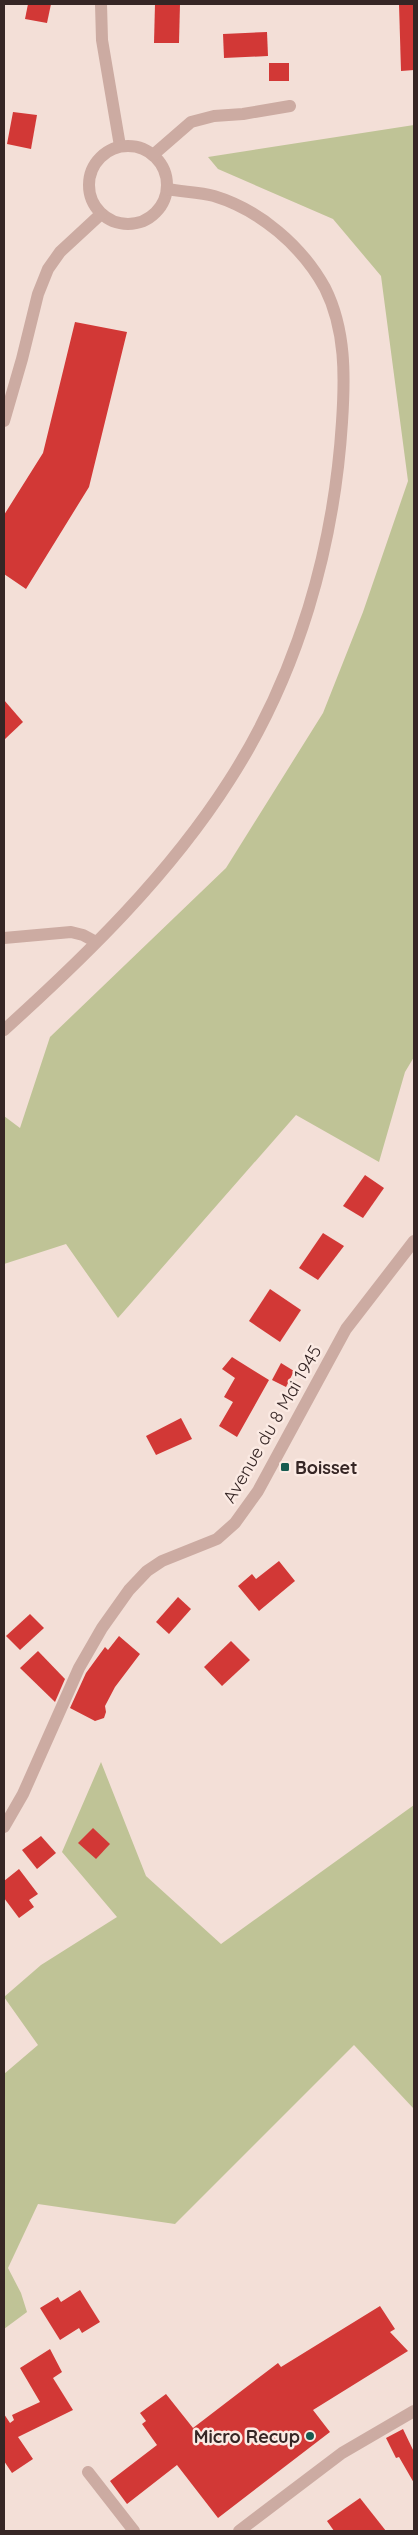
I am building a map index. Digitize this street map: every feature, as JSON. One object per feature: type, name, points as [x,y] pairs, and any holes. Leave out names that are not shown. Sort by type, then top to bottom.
[{"type":"street","points":[[101,4],[102,40],[120,146]]},
{"type":"street","points":[[153,155],[191,122],[214,116],[244,114],[290,106]]},
{"type":"street","points":[[120,146],[143,149],[153,155],[164,170],[167,189],[164,201],[157,212],[142,222],[123,225],[111,221],[101,214],[93,204],[89,193],[88,180],[92,168],[99,158],[120,146]]},
{"type":"street","points":[[4,1030],[57,982],[182,848],[229,781],[256,735],[297,643],[313,594],[329,529],[339,469],[345,383],[342,347],[336,318],[325,289],[292,244],[249,211],[216,196],[167,189]]},
{"type":"street","points":[[4,421],[38,294],[48,269],[60,252],[101,214]]},
{"type":"street","points":[[4,938],[71,932],[83,935],[96,942]]},
{"type":"street","name":"Avenue du 8 Mai 1945","points":[[4,1827],[23,1794],[79,1668],[107,1621],[129,1590],[147,1571],[162,1561],[217,1539],[235,1523],[258,1491],[346,1329],[414,1240]]},
{"type":"street","points":[[239,2531],[342,2453],[414,2411]]},
{"type":"street","points":[[88,2472],[134,2531]]},
{"type":"green space","points":[[414,125],[414,1057],[405,1072],[379,1162],[296,1115],[118,1318],[66,1244],[4,1264],[4,1116],[20,1128],[50,1037],[226,868],[323,713],[363,612],[408,481],[381,276],[333,219],[218,169],[208,157]]},
{"type":"green space","points":[[101,1762],[146,1876],[221,1944],[414,1805],[414,2109],[354,2045],[175,2224],[38,2204],[8,2268],[21,2293],[27,2312],[4,2329],[4,2074],[38,2045],[4,1997],[41,1965],[117,1917],[62,1852]]},
{"type":"building","points":[[28,4],[51,4],[47,23],[25,19]]},
{"type":"building","points":[[155,4],[180,4],[179,43],[154,43]]},
{"type":"building","points":[[399,4],[414,4],[414,70],[401,71]]},
{"type":"building","points":[[267,32],[268,56],[224,58],[223,34]]},
{"type":"building","points":[[269,63],[289,63],[289,81],[269,81]]},
{"type":"building","points":[[13,112],[37,115],[31,149],[7,144]]},
{"type":"building","points":[[75,322],[127,332],[89,487],[26,589],[4,574],[4,515],[43,453]]},
{"type":"building","points":[[4,700],[23,722],[4,740]]},
{"type":"building","points":[[365,1175],[384,1188],[363,1218],[343,1206]]},
{"type":"building","points":[[323,1233],[344,1246],[318,1280],[299,1268]]},
{"type":"building","points":[[270,1289],[301,1310],[280,1342],[249,1321]]},
{"type":"building","points":[[232,1357],[269,1380],[237,1437],[219,1426],[233,1402],[224,1397],[235,1378],[222,1369]]},
{"type":"building","points":[[281,1363],[294,1371],[286,1387],[272,1380]]},
{"type":"building","points":[[181,1418],[192,1439],[156,1455],[146,1436]]},
{"type":"building","points":[[279,1561],[295,1581],[259,1611],[238,1586],[252,1574],[256,1579]]},
{"type":"building","points":[[178,1597],[191,1609],[169,1634],[156,1622]]},
{"type":"building","points":[[30,1614],[44,1628],[20,1650],[6,1636]]},
{"type":"building","points":[[119,1636],[140,1654],[115,1687],[105,1706],[104,1718],[95,1721],[70,1708],[86,1673],[105,1647],[108,1650]]},
{"type":"building","points":[[231,1641],[250,1660],[222,1686],[204,1667]]},
{"type":"building","points":[[38,1651],[65,1679],[55,1702],[20,1668]]},
{"type":"building","points":[[93,1828],[110,1844],[96,1859],[78,1843]]},
{"type":"building","points":[[41,1836],[56,1853],[37,1869],[22,1850]]},
{"type":"building","points":[[19,1869],[38,1894],[29,1900],[34,1907],[19,1918],[4,1898],[4,1881]]},
{"type":"building","points":[[80,2290],[100,2322],[82,2333],[79,2328],[60,2340],[40,2308],[58,2297],[61,2302]]},
{"type":"building","points":[[380,2306],[395,2329],[390,2332],[408,2351],[313,2410],[330,2432],[218,2518],[177,2465],[127,2504],[110,2481],[157,2445],[142,2424],[146,2421],[140,2413],[166,2394],[193,2428],[278,2363],[281,2367]]},
{"type":"building","points":[[50,2349],[62,2372],[53,2378],[73,2410],[18,2437],[33,2459],[12,2473],[4,2461],[4,2414],[10,2423],[14,2420],[12,2415],[40,2402],[20,2368]]},
{"type":"building","points":[[403,2429],[414,2452],[414,2483],[399,2457],[396,2458],[386,2438]]},
{"type":"building","points":[[360,2498],[386,2531],[334,2531],[327,2521]]},
{"type":"place","name":"Boisset","points":[[285,1467]]},
{"type":"place","name":"Micro Recup","points":[[310,2436]]}]
